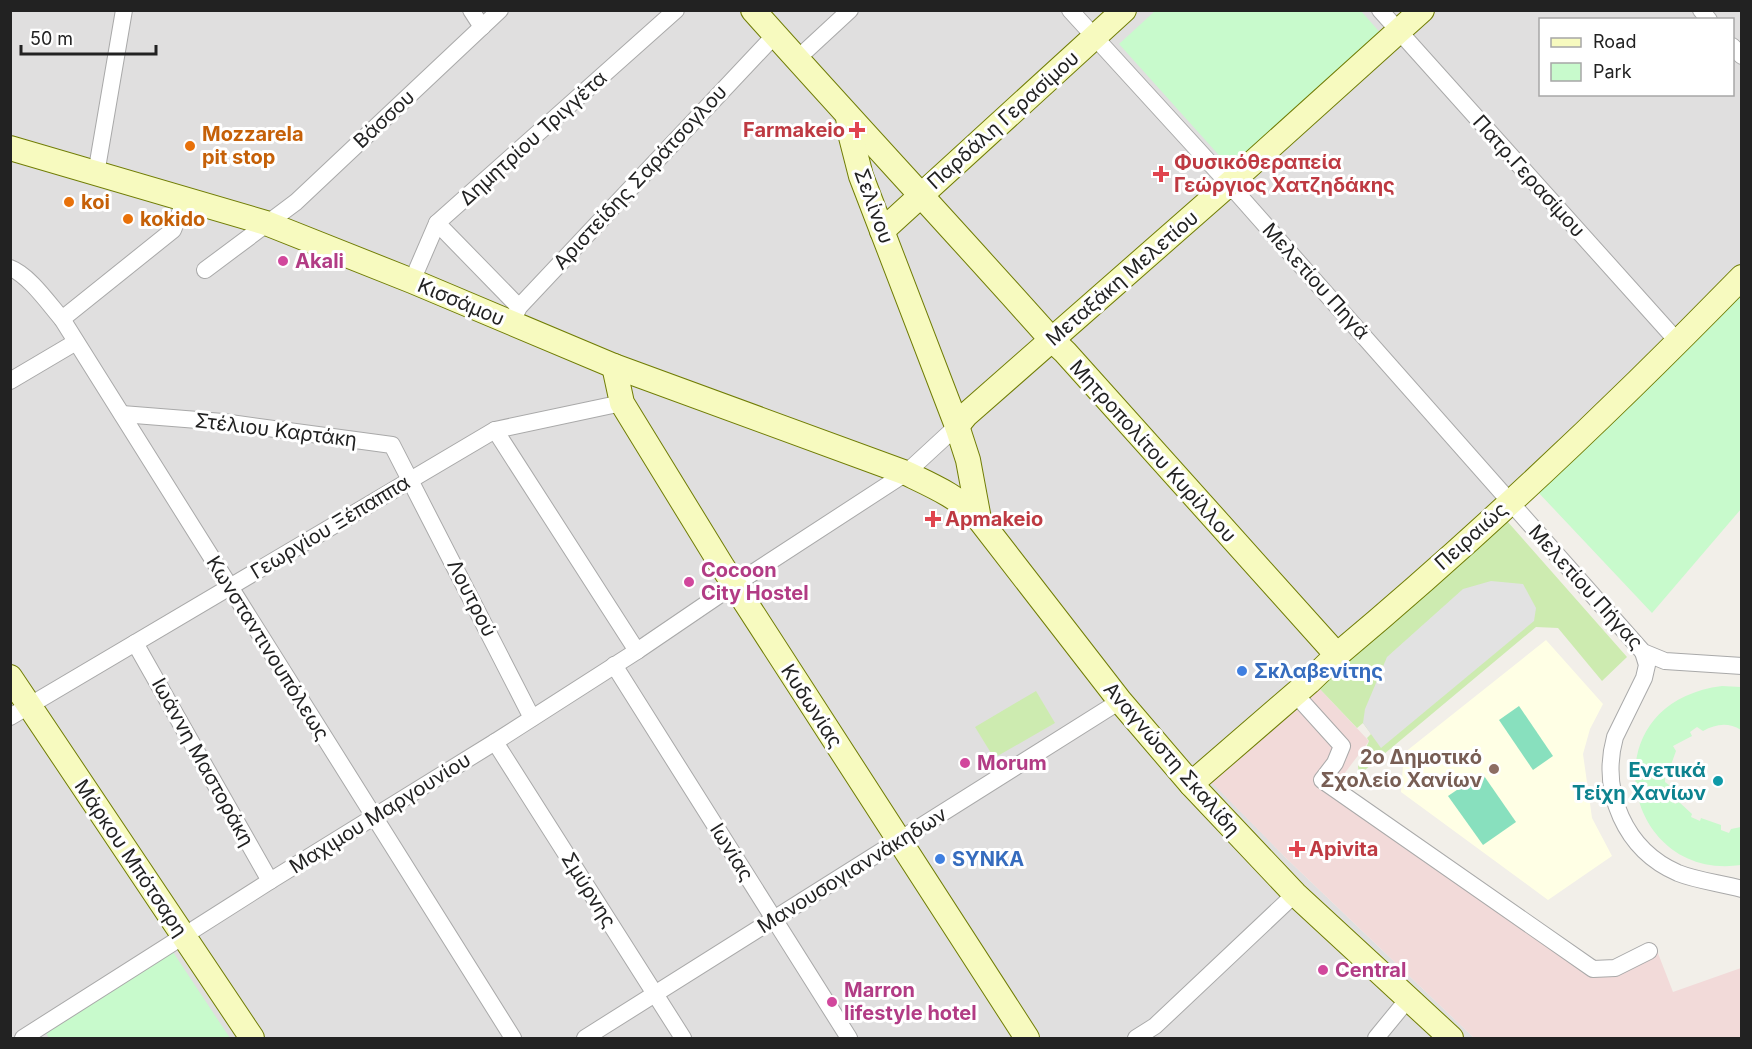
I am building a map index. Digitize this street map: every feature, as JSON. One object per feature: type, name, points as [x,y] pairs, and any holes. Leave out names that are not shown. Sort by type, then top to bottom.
[{"type":"street","points":[[96,174],[124,10]]},
{"type":"street","points":[[471,10],[482,27]]},
{"type":"street","name":"Βάσσου","points":[[205,270],[296,202],[500,10]]},
{"type":"street","name":"Δημητρίου Τριγγέτα","points":[[412,281],[438,223],[676,10]]},
{"type":"street","points":[[797,59],[850,10]]},
{"type":"street","name":"Μελετίου Πηγά","points":[[1070,10],[1229,184],[1510,501]]},
{"type":"street","name":"Παρδάλη Γερασίμου","points":[[882,231],[1124,10]]},
{"type":"street","name":"Πατρ.Γερασίμου","points":[[1380,10],[1678,342]]},
{"type":"street","name":"Μεταξάκη Μελετίου","points":[[957,426],[966,415],[1229,184],[1422,10]]},
{"type":"street","points":[[754,11],[848,117]]},
{"type":"street","name":"Αριστείδης Σαράτσογλου","points":[[515,316],[775,34]]},
{"type":"street","name":"Μητροπολίτου Κυρίλλου","points":[[848,117],[1065,352],[1337,655]]},
{"type":"street","name":"Σελίνου","points":[[848,117],[861,176],[957,426],[968,460],[979,519]]},
{"type":"street","name":"Κισσάμου","points":[[10,148],[266,223],[412,281],[515,316],[614,366],[906,473]]},
{"type":"street","points":[[62,319],[173,230],[185,200]]},
{"type":"street","name":"Κισσάμου","points":[[438,223],[515,316]]},
{"type":"street","name":"Κωνσταντινουπόλεως","points":[[10,268],[16,270],[42,294],[62,319],[513,1038]]},
{"type":"street","name":"Πειραιώς","points":[[1191,784],[1510,501],[1678,342],[1742,277]]},
{"type":"street","points":[[10,381],[76,342]]},
{"type":"street","name":"Κυδωνίας","points":[[614,366],[621,403],[734,585],[1027,1038]]},
{"type":"street","points":[[621,403],[495,430],[637,651]]},
{"type":"street","name":"Στέλιου Καρτάκη","points":[[122,414],[223,422],[392,445],[411,478]]},
{"type":"street","name":"Μαχιμου Mαργουνίου","points":[[23,1038],[637,651],[906,473],[957,426]]},
{"type":"street","name":"Γεωργίου Ξέπαππα","points":[[20,711],[495,430]]},
{"type":"street","name":"Αναγνώστη Σκαλίδη","points":[[906,473],[942,490],[967,506],[1120,701],[1191,784],[1295,894],[1451,1038]]},
{"type":"street","name":"Λουτρού","points":[[411,478],[532,718]]},
{"type":"street","name":"Μελετίου Πήγας","points":[[1510,501],[1643,652],[1665,661],[1742,666]]},
{"type":"street","name":"Ιωάννη Μαστοράκη","points":[[135,643],[270,881]]},
{"type":"street","points":[[1643,652],[1647,665],[1644,678],[1615,737],[1611,755],[1612,792],[1621,818],[1636,842],[1664,865],[1689,876],[1742,889]]},
{"type":"street","name":"Ιωνίας","points":[[614,665],[849,1038]]},
{"type":"street","name":"Μάρκου Μπότσαρη","points":[[10,678],[20,711],[184,936],[252,1038]]},
{"type":"street","points":[[1295,694],[1342,746],[1335,763],[1322,780],[1593,969],[1615,968],[1649,951]]},
{"type":"street","name":"Μανουσογιαννάκηδων","points":[[585,1038],[1120,701]]},
{"type":"street","name":"Σμύρνης","points":[[495,742],[682,1038]]},
{"type":"street","points":[[1136,1038],[1155,1026],[1295,894]]},
{"type":"street","points":[[1376,1038],[1408,999]]},
{"type":"shaded area","points":[[10,11],[1741,11],[1741,293],[1212,782],[1286,858],[1474,1038],[11,1038]]},
{"type":"shaded area","points":[[1491,581],[1523,584],[1536,608],[1534,621],[1381,748],[1363,723],[1365,709],[1387,657],[1463,589]]},
{"type":"shaded area","name":"2ο Δημοτικό Σχολείο Χανίων","points":[[1546,640],[1603,704],[1590,729],[1583,754],[1592,818],[1612,856],[1548,900],[1401,792],[1404,753]]},
{"type":"shaded area","points":[[1318,687],[1369,741],[1338,782],[1592,959],[1604,964],[1613,963],[1654,943],[1673,992],[1741,968],[1741,1038],[1474,1038],[1286,858],[1211,782]]},
{"type":"green space","points":[[1156,10],[1361,11],[1384,37],[1234,172],[1119,44]]},
{"type":"green space","points":[[1741,293],[1741,509],[1652,613],[1537,491]]},
{"type":"green space","points":[[1507,521],[1627,657],[1602,681],[1558,628],[1536,627],[1359,775],[1358,766],[1369,741],[1367,738],[1371,734],[1363,723],[1357,728],[1318,687]]},
{"type":"green space","points":[[1722,686],[1741,687],[1741,730],[1727,725],[1717,725],[1703,731],[1697,727],[1690,732],[1692,736],[1673,746],[1676,751],[1668,773],[1665,775],[1665,782],[1669,785],[1672,795],[1670,797],[1675,804],[1679,802],[1692,814],[1691,817],[1721,825],[1721,830],[1729,833],[1731,829],[1741,827],[1741,865],[1700,863],[1669,847],[1647,820],[1636,788],[1637,755],[1651,724],[1679,699]]},
{"type":"green space","points":[[1036,691],[1055,723],[994,758],[975,727]]},
{"type":"green space","points":[[1519,706],[1553,756],[1533,770],[1499,720]]},
{"type":"green space","points":[[1482,773],[1516,822],[1483,845],[1448,796]]},
{"type":"green space","points":[[173,952],[230,1038],[49,1038],[46,1033]]},
{"type":"place","name":"Farmakeio","points":[[857,130]]},
{"type":"place","name":"Mozzarela pit stop","points":[[190,146]]},
{"type":"place","name":"Φυσικόθεραπεία Γεώργιος Χατζηδάκης","points":[[1161,174]]},
{"type":"place","name":"koi","points":[[69,202]]},
{"type":"place","name":"kokido","points":[[128,219]]},
{"type":"place","name":"Akali","points":[[283,261]]},
{"type":"place","name":"Apmakeio","points":[[933,519]]},
{"type":"place","name":"Cocoon City Hostel","points":[[689,582]]},
{"type":"place","name":"Σκλαβενίτης","points":[[1242,671]]},
{"type":"place","name":"Morum","points":[[965,763]]},
{"type":"place","name":"2ο Δημοτικό Σχολείο Χανίων","points":[[1494,769]]},
{"type":"place","name":"Ενετικά Τείχη Χανίων","points":[[1718,781]]},
{"type":"place","name":"Apivita","points":[[1297,849]]},
{"type":"place","name":"SYNKA","points":[[940,859]]},
{"type":"place","name":"Central","points":[[1323,970]]},
{"type":"place","name":"Marron lifestyle hotel","points":[[832,1002]]}]
